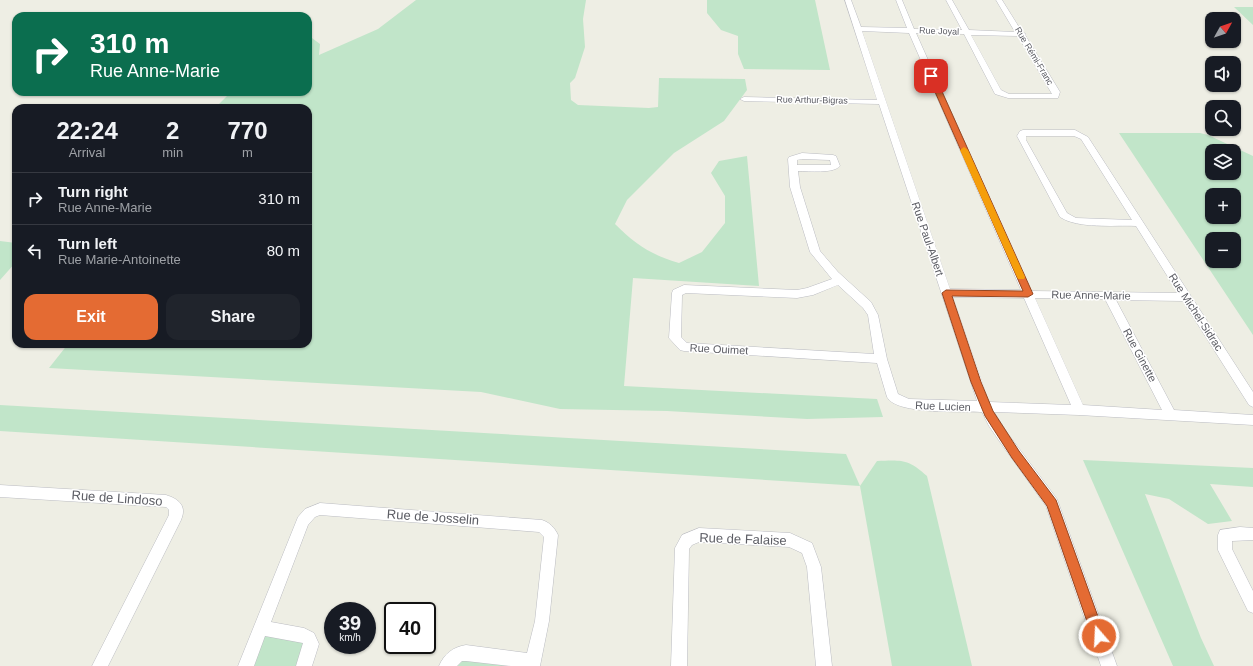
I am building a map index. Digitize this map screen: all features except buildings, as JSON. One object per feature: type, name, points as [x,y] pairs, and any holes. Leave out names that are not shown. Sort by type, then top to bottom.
[{"type":"street","name":"Rue Paul-Albert","points":[[848,0],[856,29],[986,408],[993,422],[1015,455],[1052,503],[1109,666]]},
{"type":"street","points":[[899,0],[1079,410]]},
{"type":"street","name":"Rue Rémi-Franc","points":[[949,0],[999,93],[1008,96],[1055,96],[1056,92],[1022,34],[999,0]]},
{"type":"street","name":"Rue Joyal","points":[[856,29],[1022,34]]},
{"type":"street","name":"Rue Arthur-Bigras","points":[[744,99],[881,102]]},
{"type":"street","name":"Rue Michel-Sidrac","points":[[1139,223],[1076,221],[1063,215],[1022,140],[1021,136],[1023,133],[1075,133],[1084,137],[1187,297],[1253,402]]},
{"type":"street","name":"Rue Lucien","points":[[793,168],[795,187],[815,252],[839,280],[867,305],[873,315],[881,358],[893,397],[898,402],[909,404],[986,408],[1079,410],[1253,420]]},
{"type":"street","name":"Rue Ouimet","points":[[839,280],[809,292],[798,294],[684,289],[678,293],[675,338],[684,347],[881,358]]},
{"type":"street","name":"Rue Anne-Marie","points":[[946,293],[1187,297]]},
{"type":"street","name":"Rue Ginette","points":[[1108,295],[1171,416]]},
{"type":"street","name":"Rue de Lindoso","points":[[0,491],[166,501],[172,503],[176,508],[176,516],[100,666]]},
{"type":"street","name":"Rue de Josselin","points":[[246,666],[303,521],[310,513],[320,509],[542,526],[551,535],[542,621],[533,664],[466,653],[458,654],[447,666]]},
{"type":"street","points":[[1253,534],[1240,533],[1225,535],[1225,550],[1253,606]]},
{"type":"street","name":"Rue de Falaise","points":[[679,666],[682,548],[687,540],[699,535],[790,540],[807,548],[814,567],[824,666]]},
{"type":"street","points":[[261,628],[304,635],[310,638],[311,644],[304,666]]},
{"type":"green space","points":[[416,0],[586,0],[583,19],[585,47],[575,78],[570,83],[571,100],[578,105],[649,108],[658,107],[659,78],[745,79],[747,90],[724,121],[674,153],[627,200],[615,224],[644,248],[669,260],[679,263],[702,252],[725,223],[725,196],[711,173],[719,161],[747,156],[759,286],[633,278],[624,386],[877,399],[883,417],[807,419],[667,411],[560,409],[481,392],[49,368],[65,348],[312,348],[312,104],[219,104],[227,96],[312,96],[312,38],[320,44],[319,55],[378,29]]},
{"type":"green space","points":[[707,0],[815,0],[830,70],[744,69],[738,54],[738,36],[721,30],[707,13]]},
{"type":"green space","points":[[1234,7],[1253,7],[1253,25],[1241,12]]},
{"type":"green space","points":[[1119,133],[1200,133],[1227,144],[1205,144],[1205,180],[1241,180],[1241,150],[1253,156],[1253,335],[1209,268],[1241,268],[1241,232],[1205,232],[1205,263]]},
{"type":"green space","points":[[0,241],[12,242],[12,266],[0,280]]},
{"type":"green space","points":[[0,405],[846,454],[860,486],[0,431]]},
{"type":"green space","points":[[1083,460],[1253,468],[1253,487],[1210,484],[1232,521],[1208,524],[1169,499],[1145,494],[1201,638],[1214,666],[1173,666]]},
{"type":"green space","points":[[877,461],[904,462],[915,466],[927,476],[972,666],[892,666],[860,486]]},
{"type":"green space","points":[[261,628],[304,635],[304,666],[246,666]]},
{"type":"green space","points":[[458,654],[532,666],[447,666]]},
{"type":"slow traffic","points":[[964,150],[1021,277]]},
{"type":"route","points":[[931,76],[1028,294],[946,293],[988,413],[1015,455],[1052,503],[1099,636]]}]
